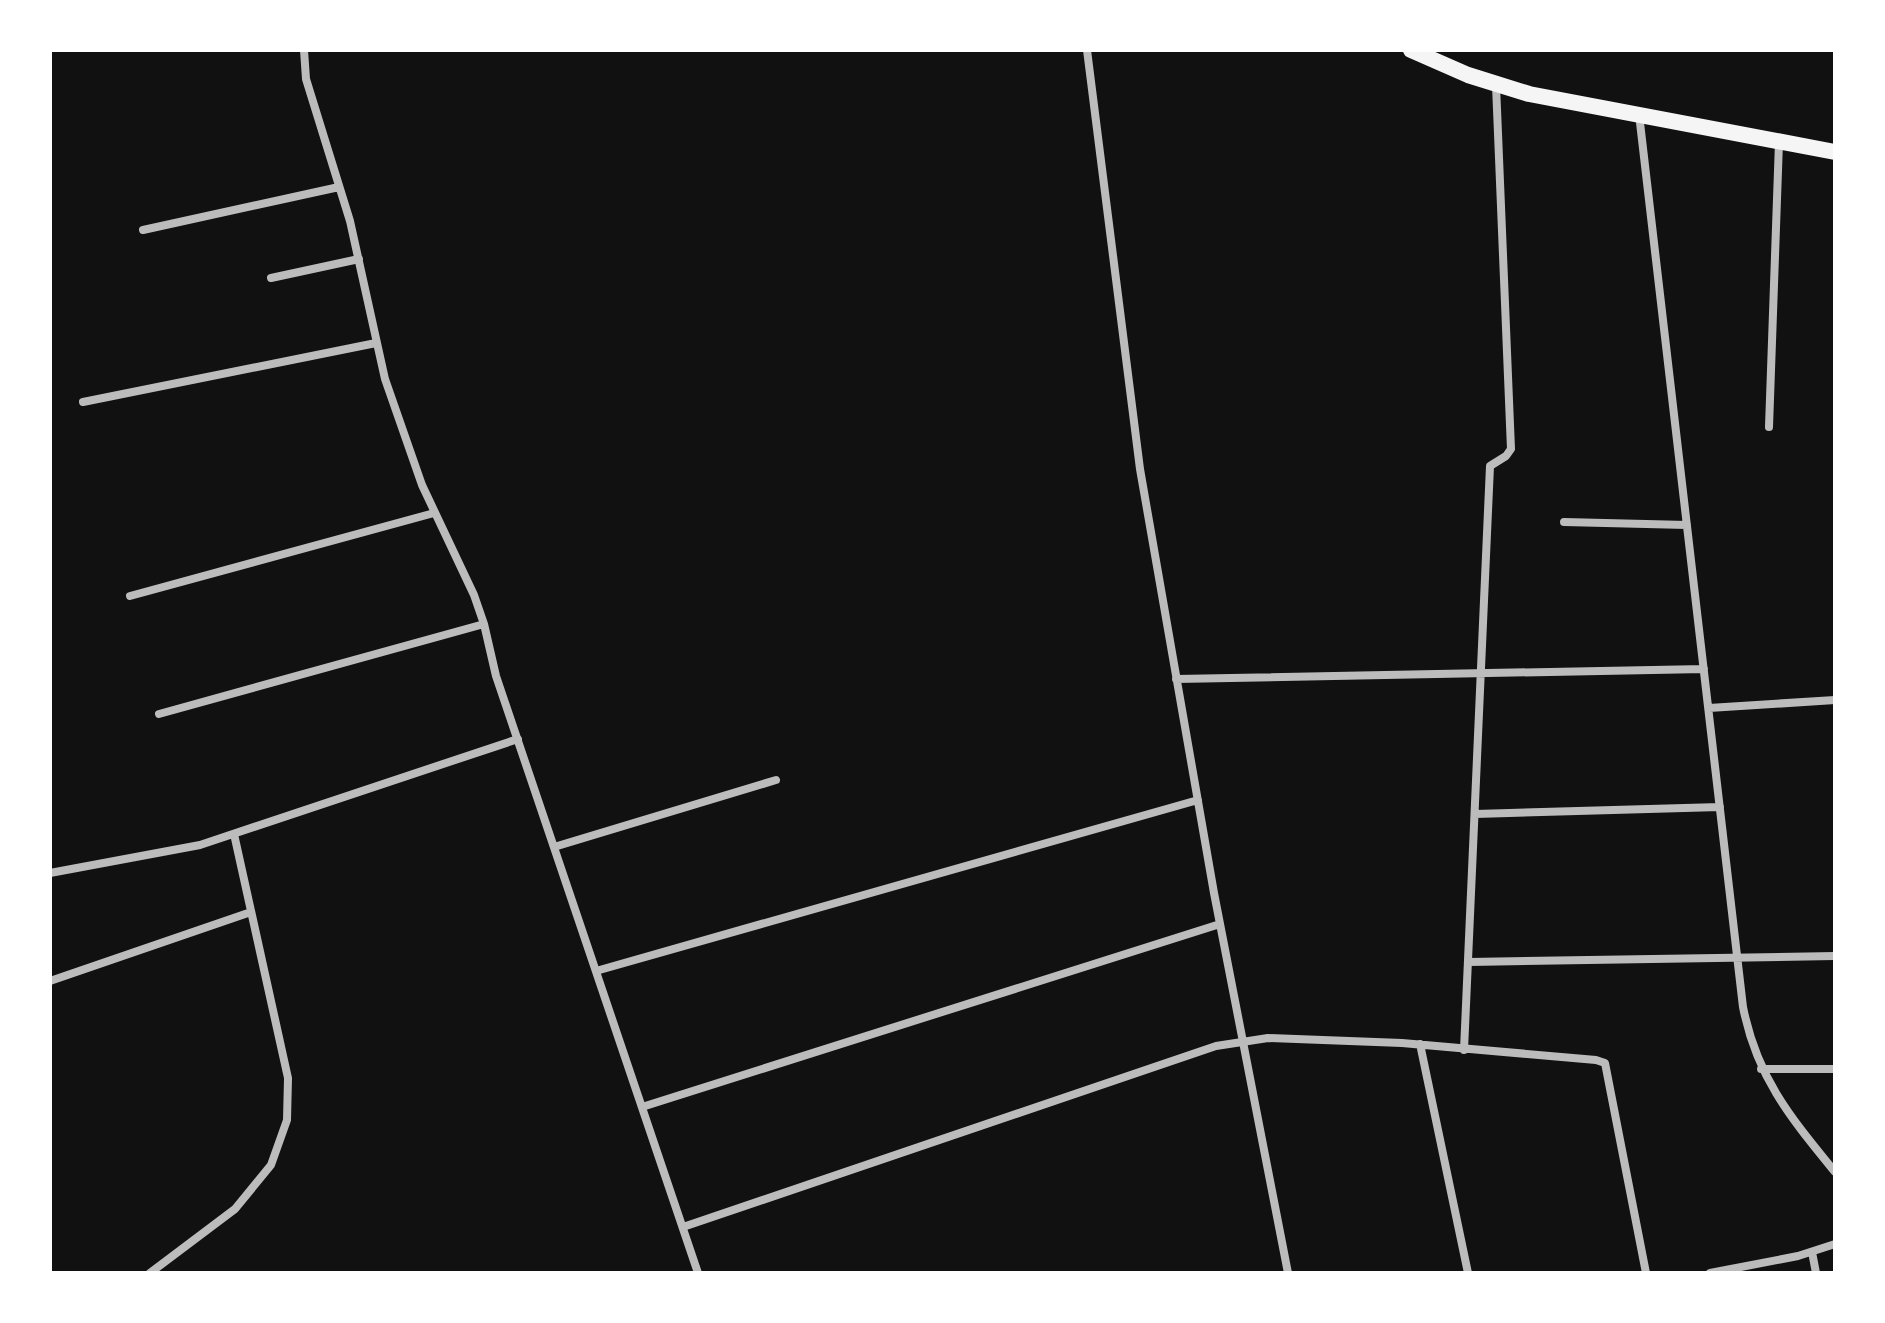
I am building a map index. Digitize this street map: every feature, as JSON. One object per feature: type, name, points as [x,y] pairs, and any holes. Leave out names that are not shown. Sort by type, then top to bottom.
[{"type":"main road","points":[[1411,50],[1496,85],[1529,94],[1835,152]]},
{"type":"street","points":[[304,50],[306,79],[359,259],[376,343],[395,414],[434,513],[462,567],[484,624],[496,676],[698,1273]]},
{"type":"street","points":[[1087,50],[1140,469],[1220,924],[1288,1273]]},
{"type":"street","points":[[1464,1050],[1490,466],[1511,449],[1496,85]]},
{"type":"street","points":[[1639,114],[1747,1028],[1761,1069],[1782,1107],[1835,1172]]},
{"type":"street","points":[[1769,427],[1779,141]]},
{"type":"street","points":[[143,230],[339,187]]},
{"type":"street","points":[[271,278],[359,259]]},
{"type":"street","points":[[83,402],[376,343]]},
{"type":"street","points":[[130,596],[434,513]]},
{"type":"street","points":[[1564,522],[1687,525]]},
{"type":"street","points":[[159,714],[484,624]]},
{"type":"street","points":[[1176,679],[1704,669]]},
{"type":"street","points":[[1709,708],[1835,700]]},
{"type":"street","points":[[50,873],[172,851],[234,834],[518,739]]},
{"type":"street","points":[[554,847],[776,780]]},
{"type":"street","points":[[596,971],[1198,800]]},
{"type":"street","points":[[1475,814],[1720,807]]},
{"type":"street","points":[[150,1273],[235,1209],[271,1165],[287,1120],[288,1078],[234,834]]},
{"type":"street","points":[[50,981],[251,912]]},
{"type":"street","points":[[642,1107],[1220,924]]},
{"type":"street","points":[[1469,962],[1835,956]]},
{"type":"street","points":[[683,1227],[1189,1055],[1242,1041],[1268,1038],[1420,1044],[1605,1063],[1646,1273]]},
{"type":"street","points":[[1420,1044],[1468,1273]]},
{"type":"street","points":[[1761,1069],[1835,1069]]},
{"type":"street","points":[[1710,1273],[1812,1252],[1835,1244]]},
{"type":"street","points":[[1812,1252],[1816,1273]]}]
